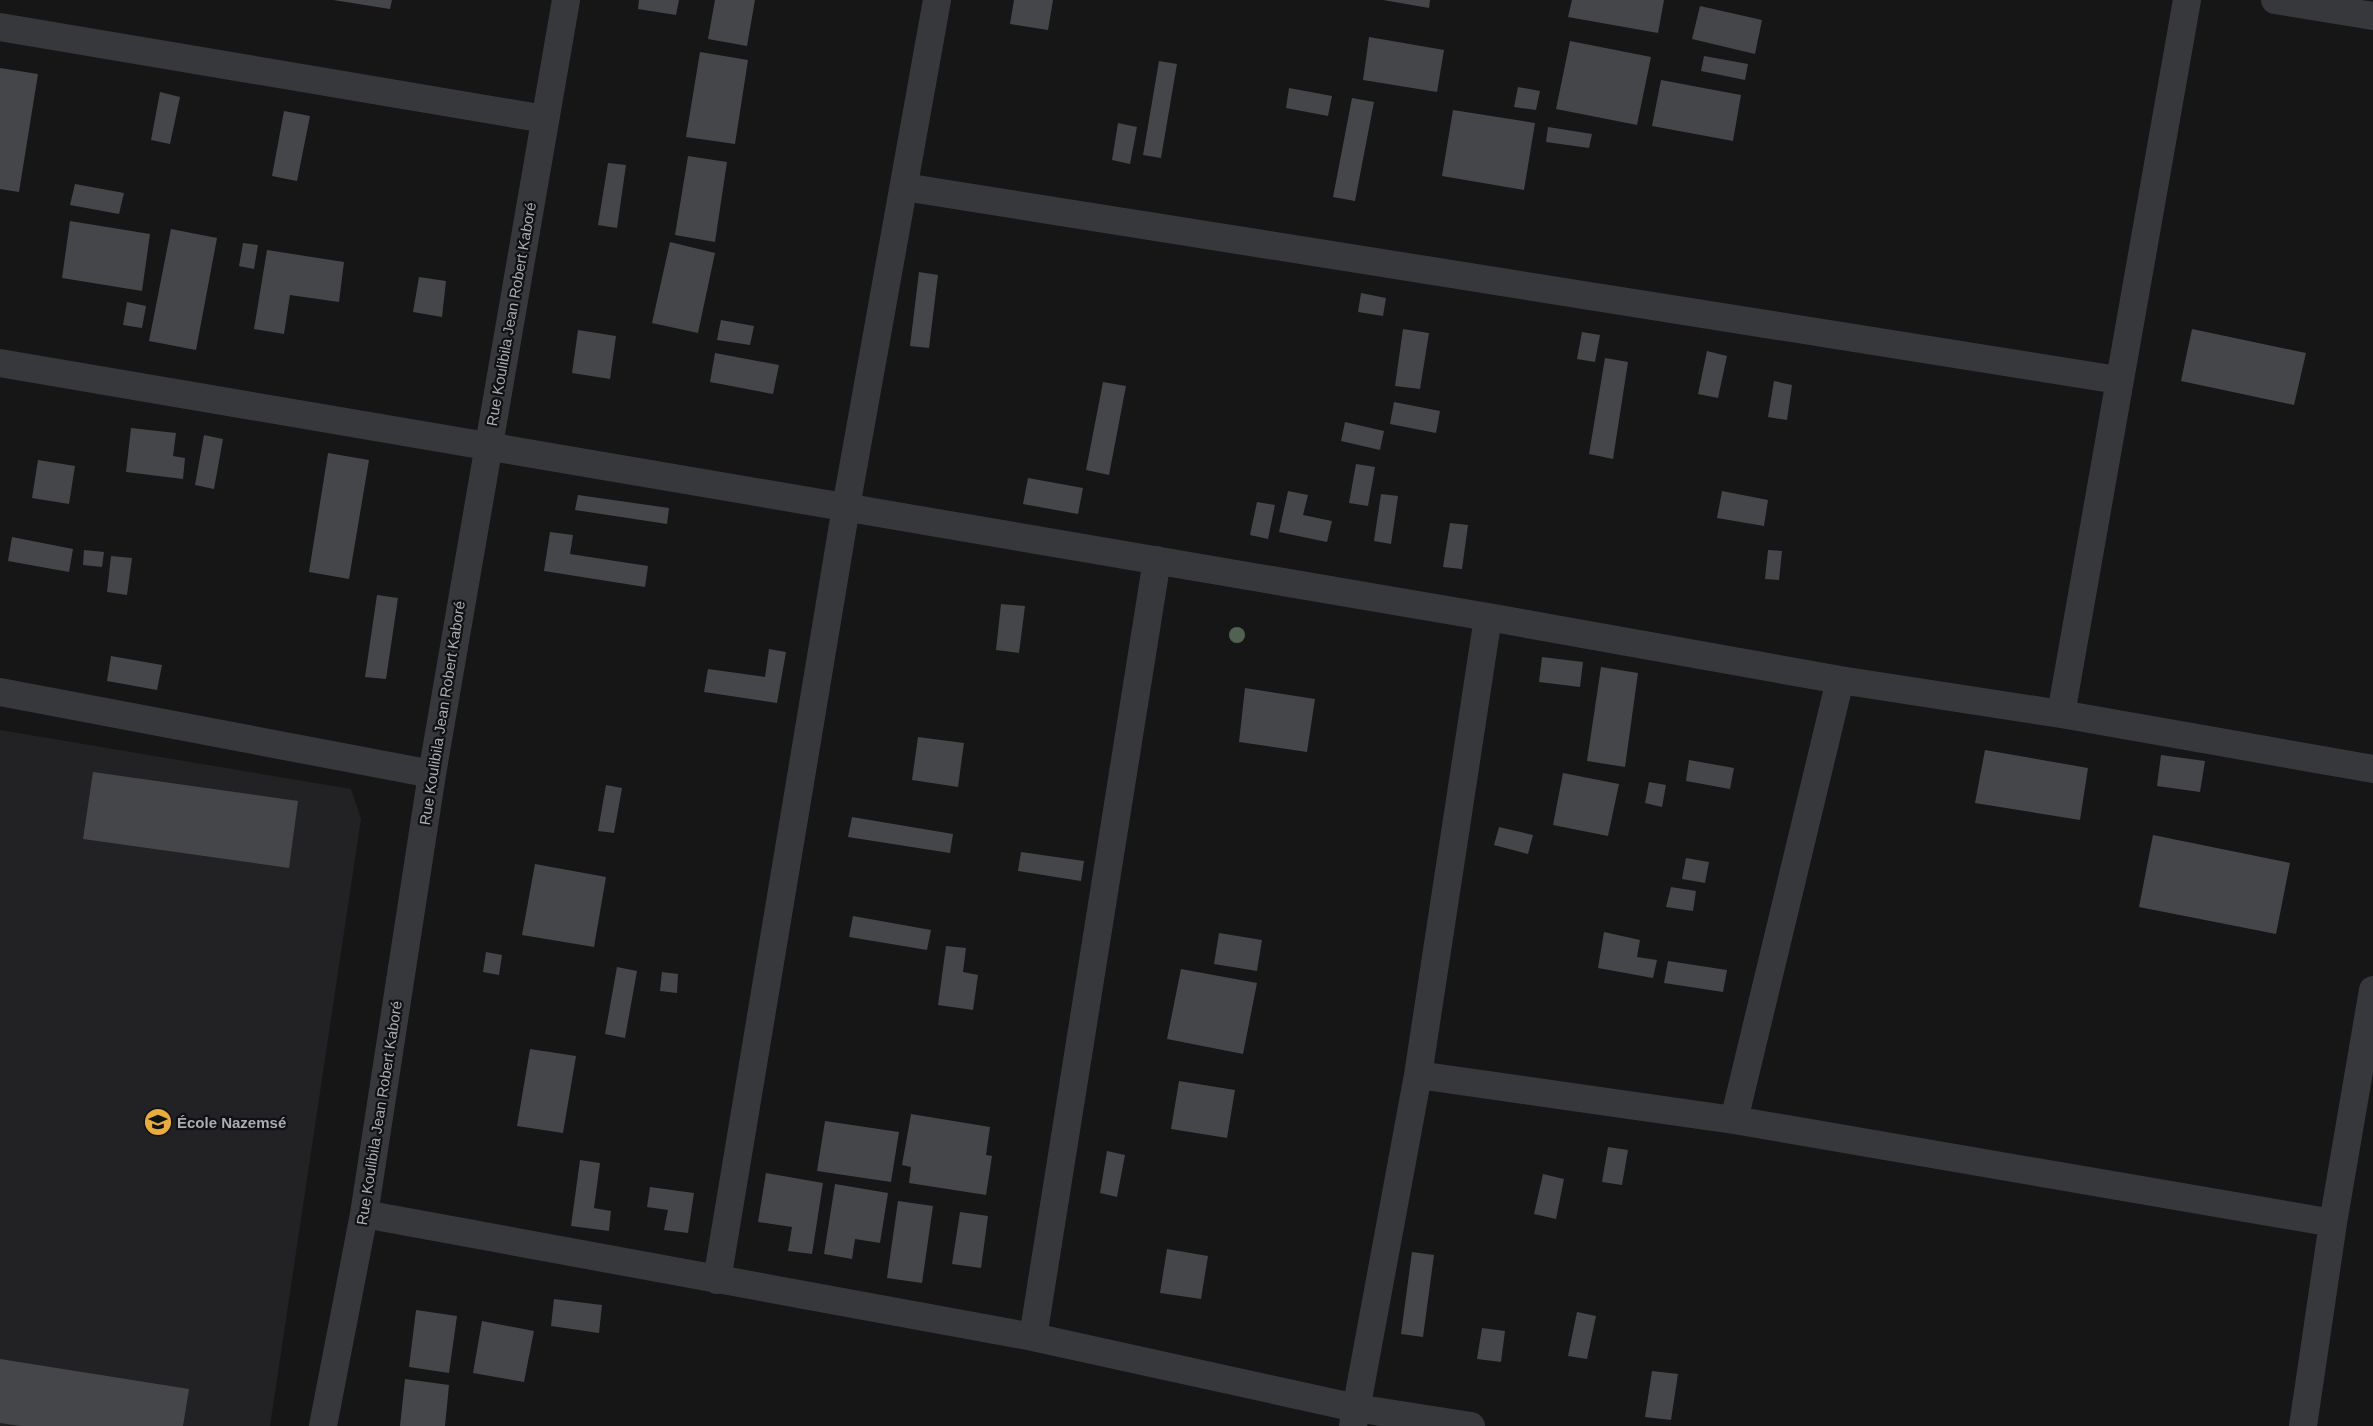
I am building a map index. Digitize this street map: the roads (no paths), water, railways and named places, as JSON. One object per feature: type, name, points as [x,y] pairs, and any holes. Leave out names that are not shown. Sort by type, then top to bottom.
[{"type":"street","name":"Rue Koulibila Jean Robert Kaboré","points":[[323,1426],[364,1214],[432,774],[487,446],[566,0]]},
{"type":"street","points":[[718,1280],[846,507],[937,0]]},
{"type":"street","points":[[2061,714],[2118,380],[2187,0]]},
{"type":"street","points":[[2276,0],[2373,16]]},
{"type":"street","points":[[0,27],[545,119]]},
{"type":"street","points":[[904,187],[2118,380]]},
{"type":"street","points":[[0,363],[1488,617],[1840,680],[2061,714],[2373,769]]},
{"type":"street","points":[[1033,1337],[1157,560]]},
{"type":"street","points":[[1355,1417],[1418,1075],[1488,617]]},
{"type":"street","points":[[1734,1120],[1840,680]]},
{"type":"street","points":[[0,692],[432,774]]},
{"type":"street","points":[[2304,1426],[2333,1223],[2373,990]]},
{"type":"street","points":[[1418,1075],[1734,1120],[2333,1223]]},
{"type":"street","points":[[364,1214],[1033,1337],[1355,1417],[1471,1426]]},
{"type":"place","name":"École Nazemsé","points":[[158,1122]]}]
